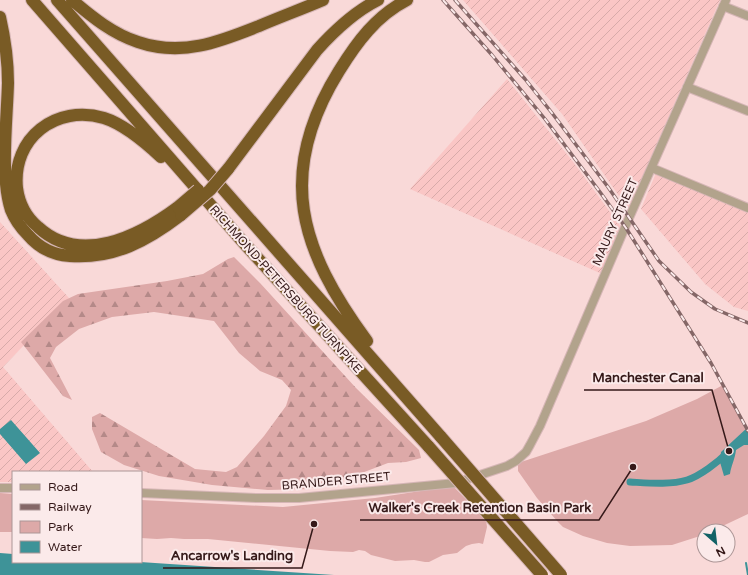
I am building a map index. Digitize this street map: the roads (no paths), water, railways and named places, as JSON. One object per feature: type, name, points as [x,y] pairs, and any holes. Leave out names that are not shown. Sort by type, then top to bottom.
[{"type":"highway","name":"RICHMOND-PETERSBURG TURNPIKE","points":[[32,0],[225,222],[429,447],[542,575]]},
{"type":"highway","name":"RICHMOND-PETERSBURG TURNPIKE","points":[[57,0],[419,411],[561,575]]},
{"type":"highway","points":[[72,0],[103,25],[126,38],[150,46],[175,48],[199,47],[225,40],[323,0]]},
{"type":"highway","points":[[225,167],[291,70],[315,41],[335,21],[363,0]]},
{"type":"highway","points":[[0,17],[4,35],[7,68],[5,168],[7,195],[11,211],[15,219],[32,240],[41,248],[56,254],[86,257],[98,256],[121,250],[158,232],[180,211],[200,188],[225,167],[328,38],[355,14],[378,0]]},
{"type":"highway","points":[[407,0],[380,18],[361,37],[353,47],[331,83],[319,106],[310,134],[303,160],[302,189],[303,206],[310,239],[326,277],[362,335],[419,411]]},
{"type":"highway","points":[[180,211],[145,229],[118,240],[92,245],[61,242],[34,224],[21,205],[17,188],[19,159],[26,144],[34,135],[45,125],[54,120],[81,114],[105,119],[135,136],[158,154],[189,183],[225,222]]},
{"type":"street","points":[[725,3],[748,16]]},
{"type":"street","name":"MAURY STREET","points":[[526,452],[540,426],[725,3]]},
{"type":"street","points":[[687,87],[748,111]]},
{"type":"street","points":[[652,168],[748,208]]},
{"type":"street","name":"BRANDER STREET","points":[[142,493],[256,498],[300,498],[456,483],[507,466],[516,461],[526,452]]},
{"type":"street","points":[[0,488],[12,488]]},
{"type":"water","points":[[11,420],[40,453],[26,464],[0,434],[0,429]]},
{"type":"water","points":[[748,427],[748,445],[744,445],[736,450],[730,474],[724,476],[720,462],[721,452]]},
{"type":"water","points":[[0,553],[12,554],[12,563],[142,562],[334,575],[0,575]]},
{"type":"waterway","points":[[630,482],[667,483],[687,480],[708,468],[727,453]]},
{"type":"waterway","points":[[746,563],[748,575]]},
{"type":"railway","points":[[443,0],[492,55],[545,119],[626,228],[711,363],[748,431]]},
{"type":"railway","points":[[455,0],[525,79],[552,113],[608,187],[659,261],[691,292],[715,309],[748,323]]},
{"type":"place","name":"Manchester Canal","points":[[729,451]]},
{"type":"place","name":"Walker's Creek Retention Basin Park","points":[[633,467]]},
{"type":"place","name":"Ancarrow's Landing","points":[[314,524]]}]
